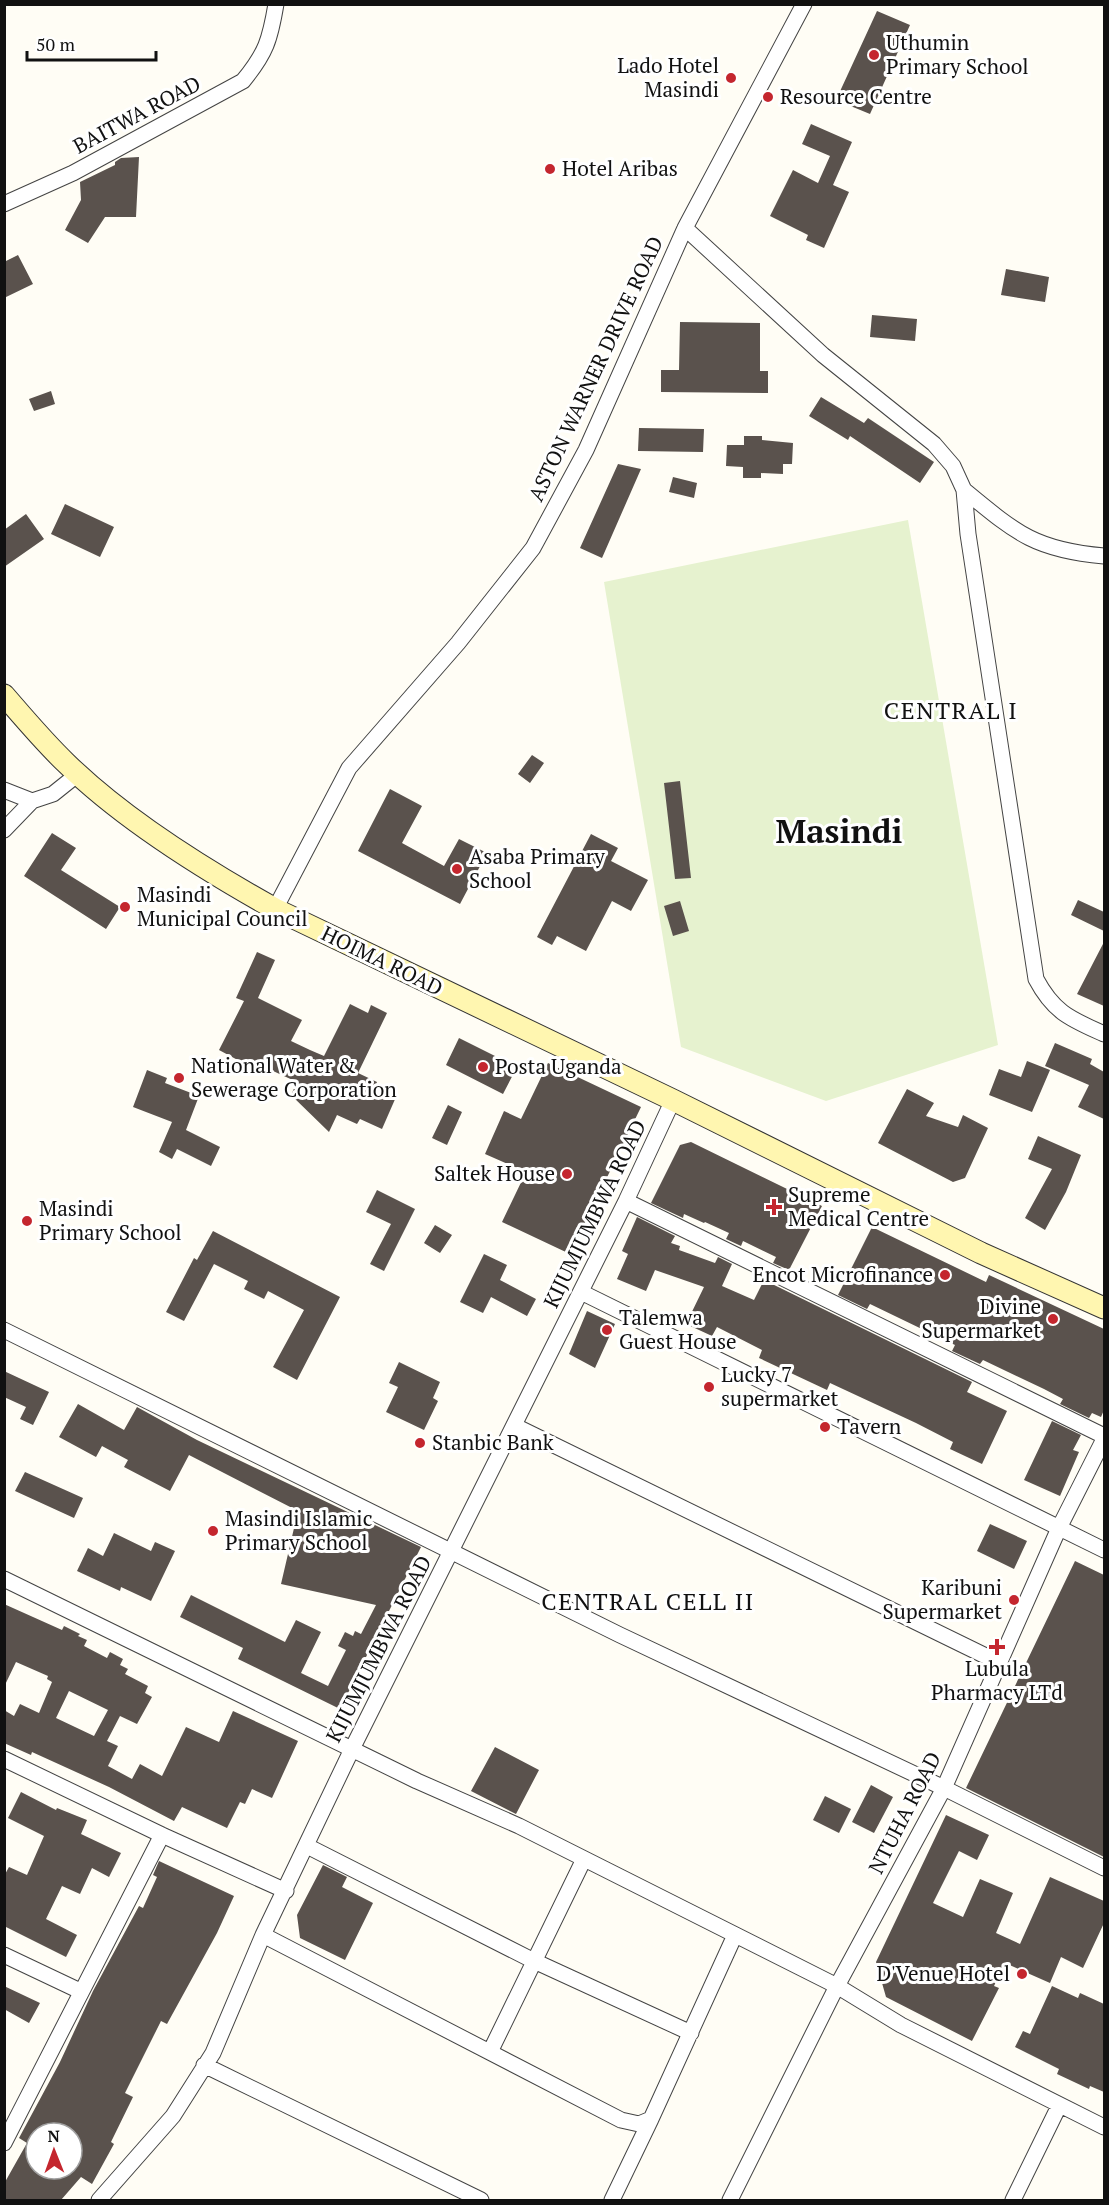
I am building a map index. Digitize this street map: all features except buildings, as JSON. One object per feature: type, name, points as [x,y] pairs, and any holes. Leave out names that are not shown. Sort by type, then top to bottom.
[{"type":"main road","name":"HOIMA ROAD","points":[[4,695],[78,774],[153,832],[223,881],[275,909],[673,1100],[981,1253],[1104,1308]]},
{"type":"street","name":"BAITWA ROAD","points":[[4,204],[73,173],[243,81],[259,62],[270,39],[276,4]]},
{"type":"street","name":"ASTON WARNER DRIVE ROAD","points":[[275,909],[350,768],[458,643],[533,548],[586,450],[685,228],[804,4]]},
{"type":"street","points":[[685,228],[823,355],[934,444],[953,466],[964,490],[968,534],[1036,979],[1046,999],[1063,1016],[1104,1034]]},
{"type":"street","points":[[964,490],[1013,530],[1038,543],[1069,553],[1104,556]]},
{"type":"street","points":[[4,830],[32,801],[53,794],[78,774]]},
{"type":"street","points":[[4,790],[32,801]]},
{"type":"street","name":"KIJUMJUMBWA ROAD","points":[[99,2200],[173,2116],[213,2053],[263,1935],[353,1747],[515,1426],[673,1100]]},
{"type":"street","points":[[626,1201],[1104,1438]]},
{"type":"street","points":[[581,1292],[1104,1550]]},
{"type":"street","points":[[4,1330],[640,1645],[944,1788],[1104,1868]]},
{"type":"street","points":[[515,1426],[1000,1663]]},
{"type":"street","name":"NTUHA ROAD","points":[[730,2200],[837,1986],[944,1788],[1059,1528],[1104,1438]]},
{"type":"street","points":[[4,1579],[584,1859],[837,1986],[901,2025],[1104,2127]]},
{"type":"street","points":[[4,1759],[162,1836],[286,1891]]},
{"type":"street","points":[[4,2143],[80,1991],[162,1836]]},
{"type":"street","points":[[307,1846],[532,1960],[691,2033]]},
{"type":"street","points":[[490,2052],[532,1960],[584,1859]]},
{"type":"street","points":[[263,1935],[621,2120],[639,2124],[651,2119]]},
{"type":"street","points":[[612,2200],[735,1935]]},
{"type":"street","points":[[4,1955],[80,1991]]},
{"type":"street","points":[[204,2066],[481,2200]]},
{"type":"street","points":[[1013,2200],[1059,2106]]},
{"type":"green space","points":[[908,520],[998,1045],[826,1101],[681,1047],[604,582]]},
{"type":"place","name":"Uthumin Primary School","points":[[874,55]]},
{"type":"place","name":"Lado Hotel Masindi","points":[[731,78]]},
{"type":"place","name":"Resource Centre","points":[[768,97]]},
{"type":"place","name":"Hotel Aribas","points":[[550,169]]},
{"type":"place","name":"Asaba Primary School","points":[[457,869]]},
{"type":"place","name":"Masindi Municipal Council","points":[[125,907]]},
{"type":"place","name":"Posta Uganda","points":[[483,1067]]},
{"type":"place","name":"National Water & Sewerage Corporation","points":[[179,1078]]},
{"type":"place","name":"Saltek House","points":[[567,1174]]},
{"type":"place","name":"Supreme Medical Centre","points":[[774,1207]]},
{"type":"place","name":"Masindi Primary School","points":[[27,1221]]},
{"type":"place","name":"Encot Microfinance","points":[[945,1275]]},
{"type":"place","name":"Divine Supermarket","points":[[1053,1319]]},
{"type":"place","name":"Talemwa Guest House","points":[[607,1330]]},
{"type":"place","name":"Lucky 7 supermarket","points":[[709,1387]]},
{"type":"place","name":"Tavern","points":[[825,1427]]},
{"type":"place","name":"Stanbic Bank","points":[[420,1443]]},
{"type":"place","name":"Masindi Islamic Primary School","points":[[213,1531]]},
{"type":"place","name":"Karibuni Supermarket","points":[[1014,1600]]},
{"type":"place","name":"Lubula Pharmacy LTd","points":[[997,1647]]},
{"type":"place","name":"D'Venue Hotel","points":[[1022,1974]]},
{"type":"district","name":"CENTRAL I","points":[[951,711]]},
{"type":"district","name":"Masindi","points":[[839,831]]},
{"type":"district","name":"CENTRAL CELL II","points":[[648,1602]]}]
